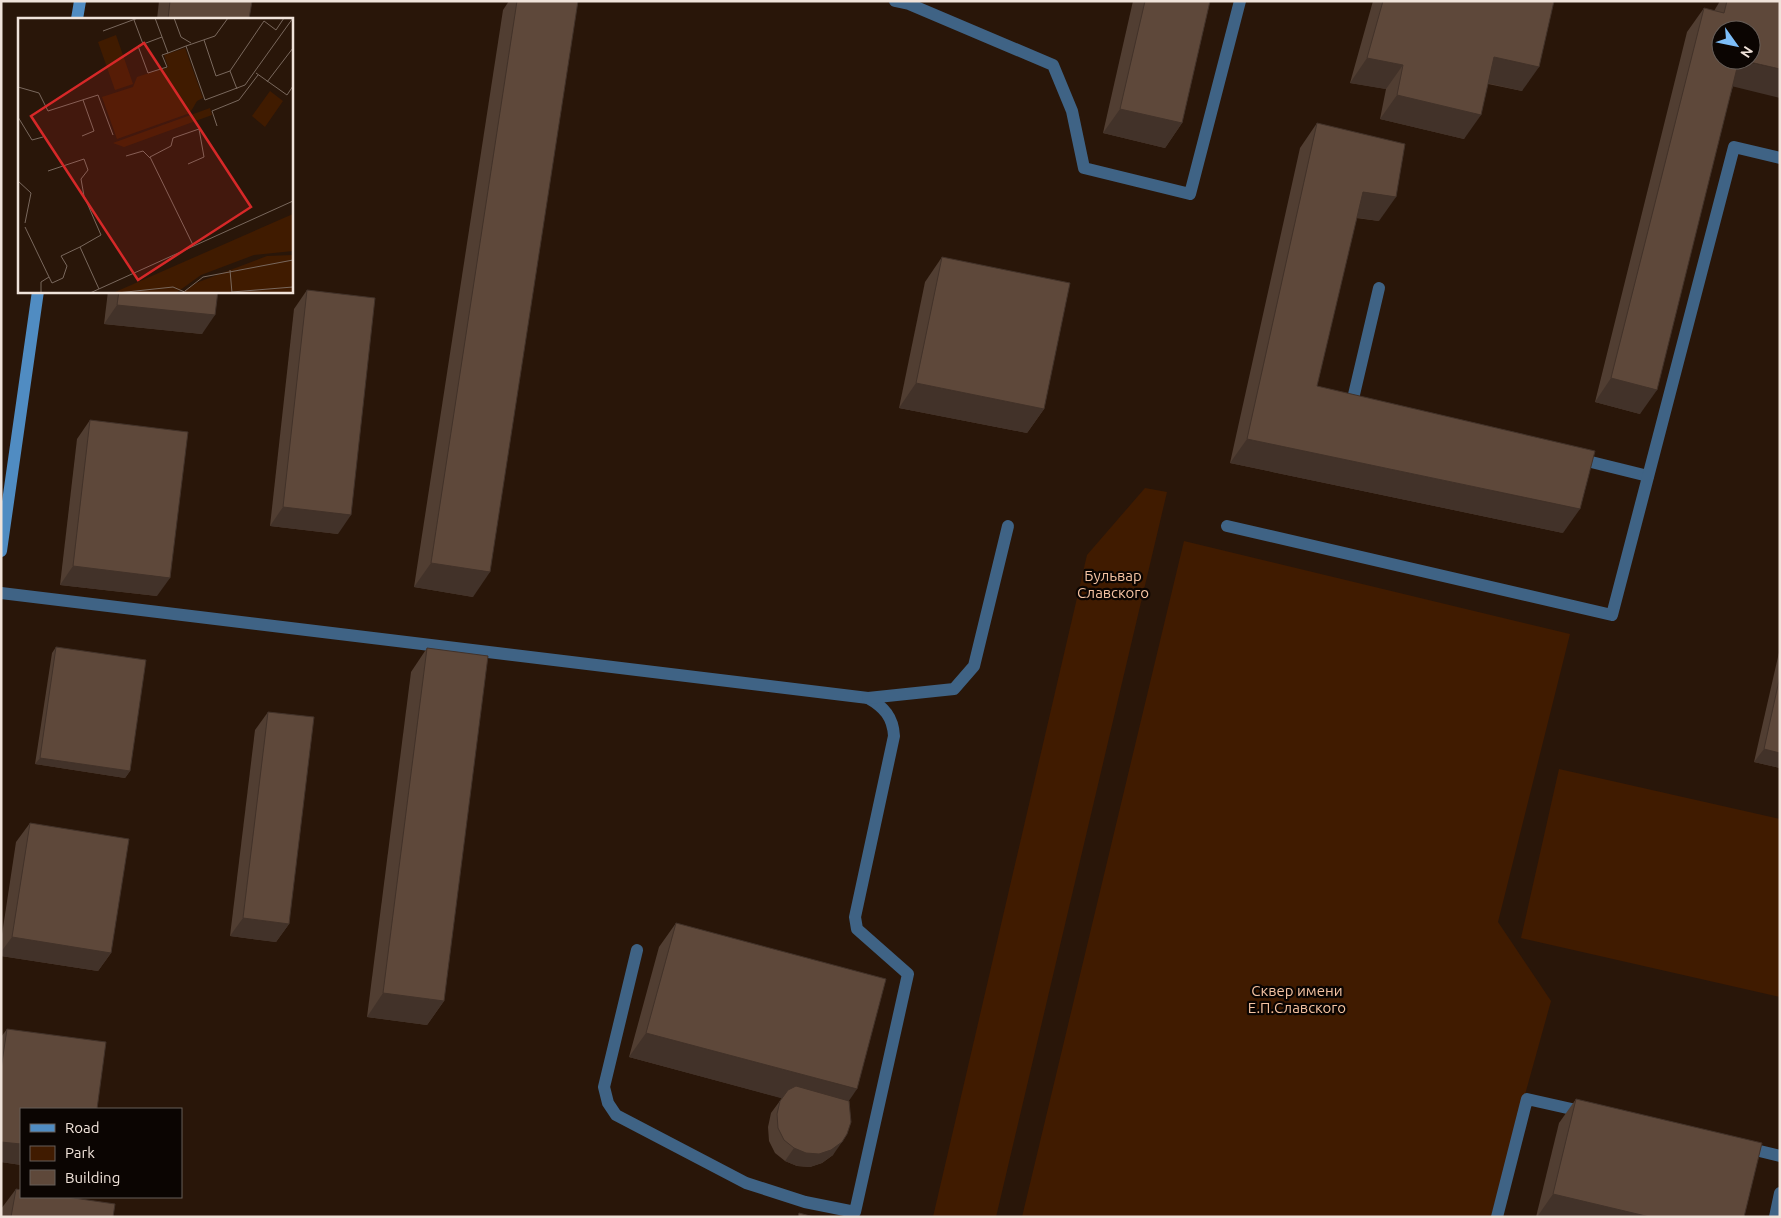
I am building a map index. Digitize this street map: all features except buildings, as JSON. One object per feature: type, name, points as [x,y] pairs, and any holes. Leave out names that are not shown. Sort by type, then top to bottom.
[{"type":"street","points":[[77,18],[80,1]]},
{"type":"street","points":[[1,552],[38,292]]},
{"type":"lane","points":[[895,1],[909,4],[1053,65],[1072,111],[1084,168],[1190,194],[1240,1]]},
{"type":"lane","points":[[1227,526],[1612,615],[1734,147],[1780,158]]},
{"type":"lane","points":[[1371,407],[1352,403],[1379,288]]},
{"type":"lane","points":[[1562,454],[1648,476]]},
{"type":"lane","points":[[1,593],[868,698],[954,689],[964,679],[974,666],[1008,526]]},
{"type":"lane","points":[[637,950],[604,1087],[608,1103],[616,1115],[746,1183],[805,1202],[854,1212],[908,974],[857,929],[855,918],[894,736],[893,724],[888,713],[880,705],[868,698]]},
{"type":"lane","points":[[1497,1217],[1527,1099],[1600,1115]]},
{"type":"lane","points":[[1732,1145],[1780,1156]]},
{"type":"lane","points":[[1777,1210],[1780,1193]]},
{"type":"green space","name":"Бульвар Славского","points":[[1145,488],[1167,492],[996,1217],[933,1217],[1087,555]]},
{"type":"green space","name":"Сквер имени Е.П.Славского","points":[[1184,541],[1570,634],[1498,922],[1551,1001],[1491,1217],[1022,1217]]},
{"type":"green space","points":[[1559,769],[1780,819],[1780,997],[1521,938]]}]
